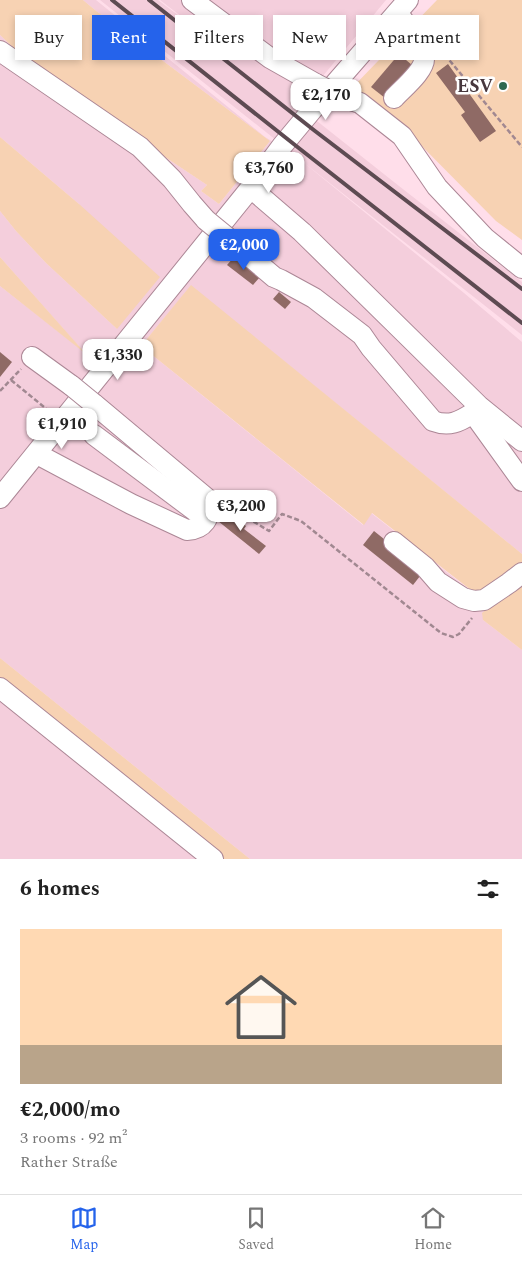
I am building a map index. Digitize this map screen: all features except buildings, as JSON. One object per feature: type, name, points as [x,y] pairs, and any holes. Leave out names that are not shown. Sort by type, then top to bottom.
[{"type":"street","points":[[192,0],[270,58],[316,84],[342,97],[360,103],[402,136],[437,187],[485,238],[522,268]]},
{"type":"street","points":[[394,98],[422,67],[424,59],[421,49],[403,19],[403,7]]},
{"type":"street","points":[[0,498],[253,186],[282,146],[403,7]]},
{"type":"street","points":[[0,51],[140,147],[172,178],[206,220],[274,278],[314,298],[362,335],[433,420],[443,425],[463,420],[476,410]]},
{"type":"street","points":[[253,186],[259,195],[302,232],[476,410],[522,481]]},
{"type":"street","points":[[32,356],[94,404],[209,511]]},
{"type":"street","points":[[476,410],[522,441]]},
{"type":"street","points":[[94,435],[209,511]]},
{"type":"street","points":[[37,454],[131,504],[187,530],[195,529],[203,524],[209,511]]},
{"type":"street","points":[[394,542],[425,567],[438,582],[455,594],[474,601],[484,600],[522,573]]},
{"type":"street","points":[[0,688],[212,859]]},
{"type":"path","points":[[450,60],[522,147]]},
{"type":"path","points":[[0,391],[32,356]]},
{"type":"path","points":[[11,380],[48,411]]},
{"type":"path","points":[[209,511],[236,511],[269,531],[282,514],[301,521],[441,633],[453,637],[459,634],[484,600]]},
{"type":"shaded area","points":[[0,0],[83,0],[102,15],[92,15],[92,60],[162,60],[270,141],[219,204],[201,191],[207,185],[42,75],[26,60],[82,60],[82,15],[15,15],[15,49],[0,35]]},
{"type":"shaded area","points":[[83,0],[96,0],[115,15],[102,15]]},
{"type":"shaded area","points":[[100,0],[158,0],[178,15],[175,15],[175,60],[165,52],[165,15],[119,15]]},
{"type":"shaded area","points":[[160,0],[386,0],[374,15],[356,15],[356,36],[346,48],[346,15],[273,15],[273,60],[336,60],[298,106],[522,282],[522,335],[298,158],[522,342],[522,554],[191,286],[141,346],[363,525],[371,513],[475,594],[499,586],[483,620],[522,650],[522,859],[250,859],[0,658],[0,286],[83,351],[0,257],[0,211],[46,263],[117,329],[79,204],[0,137],[0,35],[15,49],[15,60],[26,60],[42,75],[207,185],[201,191],[219,204],[270,141],[162,60],[165,60],[165,56],[265,137],[296,156],[175,60],[263,60],[263,15],[179,15]]},
{"type":"shaded area","points":[[437,0],[522,0],[522,240],[496,221],[392,116],[349,91],[379,60],[479,60],[479,15],[422,15]]},
{"type":"shaded area","points":[[0,137],[79,204],[160,277],[117,329],[46,263],[0,211]]},
{"type":"shaded area","points":[[0,257],[86,354],[0,286]]},
{"type":"shaded area","points":[[191,285],[522,554],[522,567],[476,594],[372,513],[364,525],[141,346]]},
{"type":"shaded area","points":[[522,579],[522,650],[483,620],[482,613]]},
{"type":"shaded area","points":[[0,658],[250,859],[219,859],[0,682]]},
{"type":"shaded area","points":[[0,682],[219,859],[0,859]]},
{"type":"railway","points":[[112,0],[522,323]]},
{"type":"railway","points":[[149,0],[315,131],[522,289]]},
{"type":"place","name":"ESV","points":[[503,86]]}]
